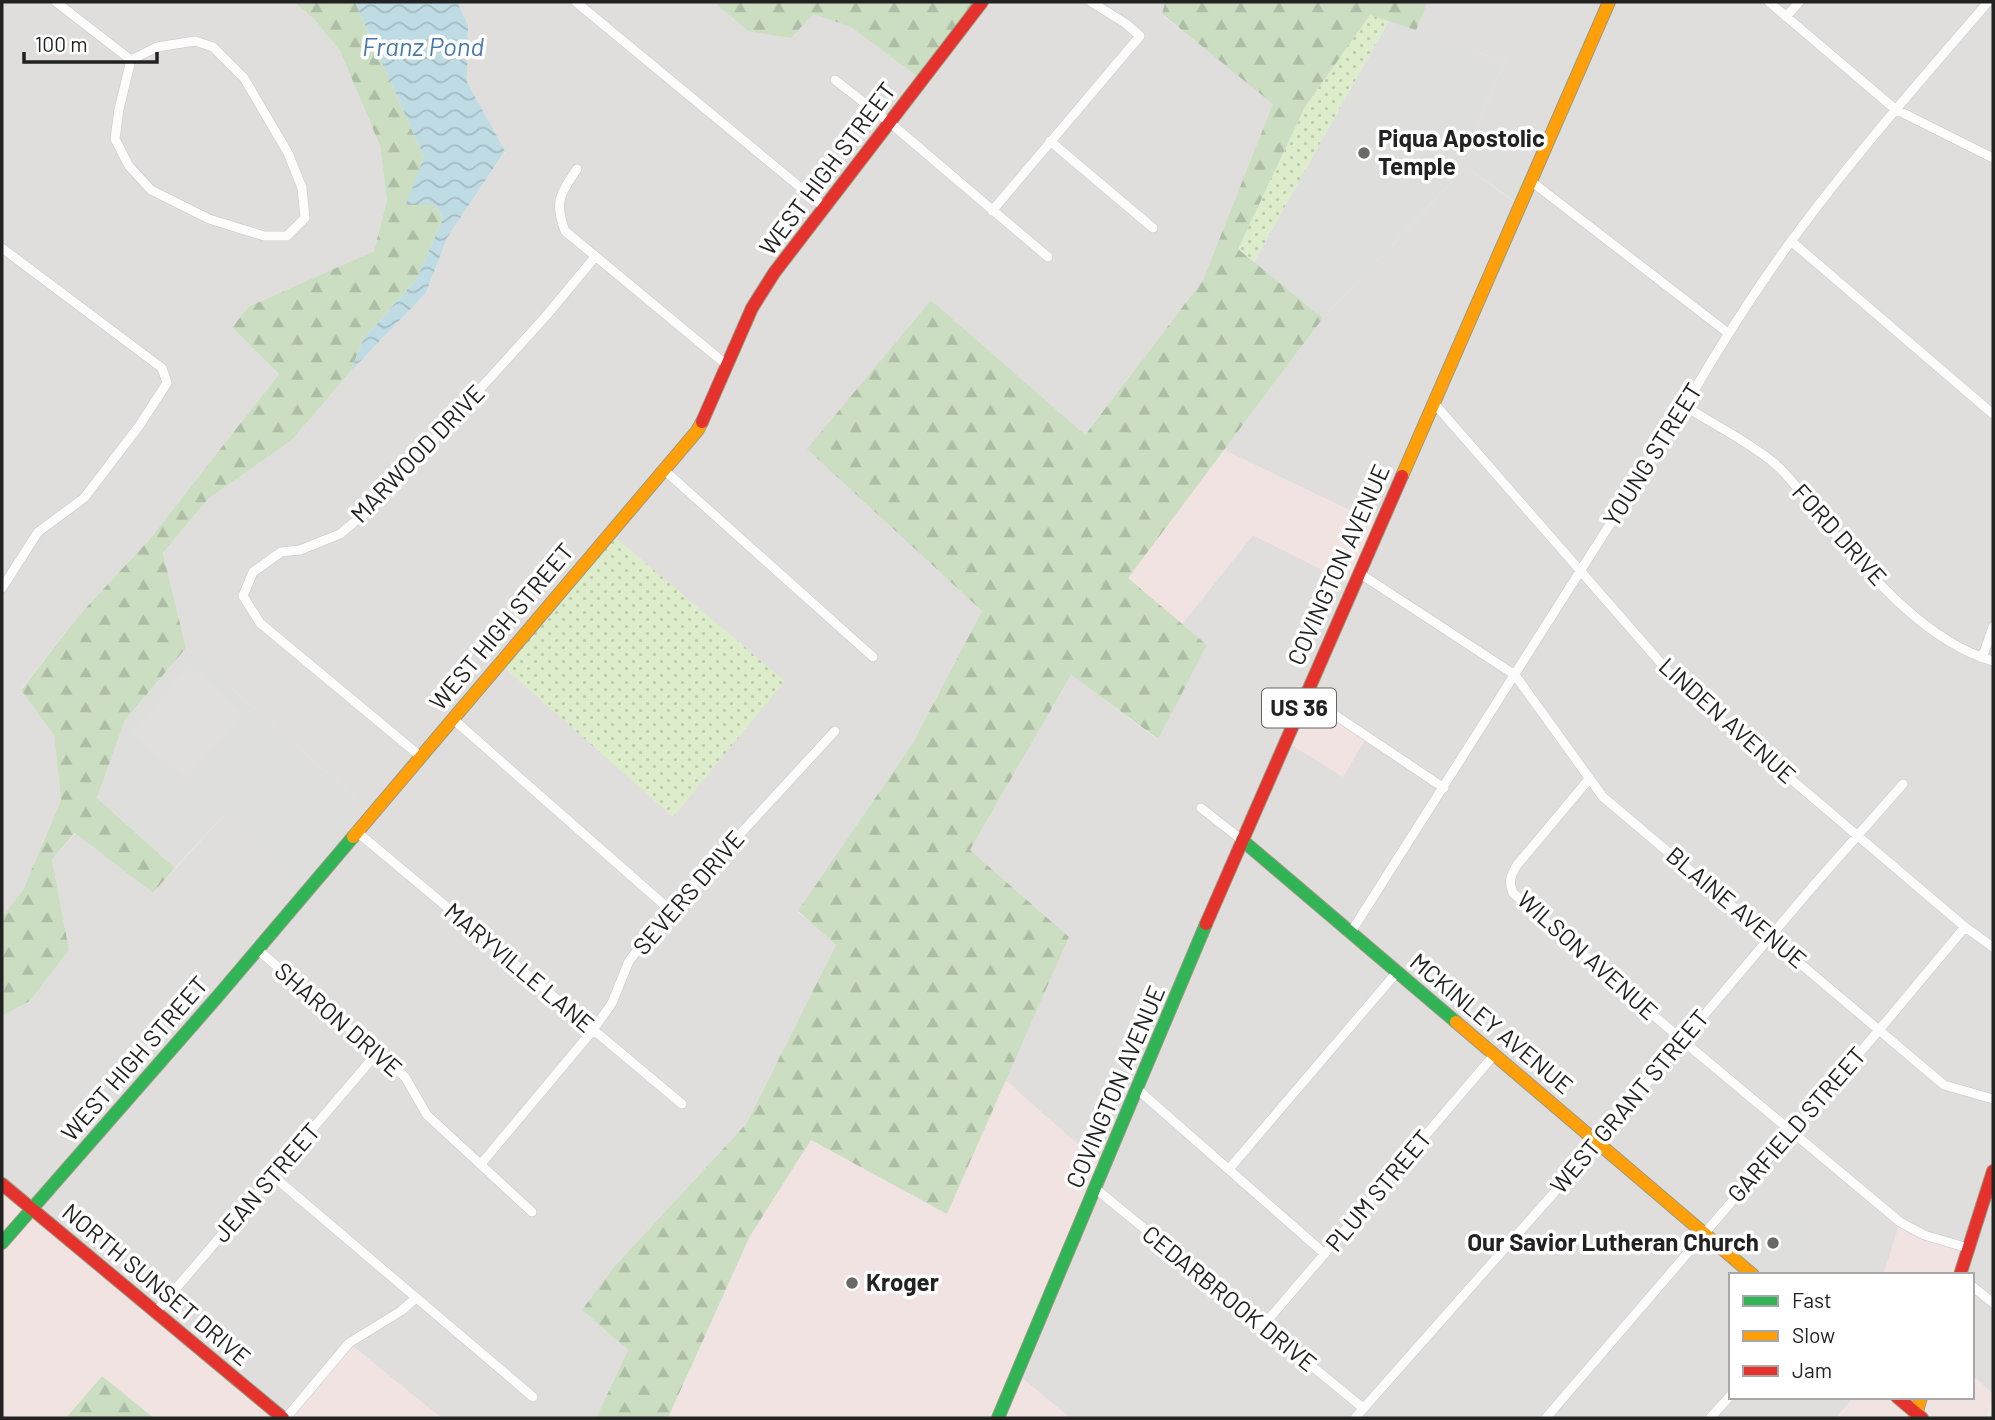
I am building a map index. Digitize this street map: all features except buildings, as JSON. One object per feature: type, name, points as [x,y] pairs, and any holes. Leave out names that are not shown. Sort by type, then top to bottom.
[{"type":"street","points":[[56,2],[131,60]]},
{"type":"street","points":[[576,2],[824,207]]},
{"type":"street","name":"WEST HIGH STREET","points":[[2,1243],[257,949],[697,430],[752,308],[774,273],[982,2]]},
{"type":"street","points":[[992,211],[1140,36],[1125,23],[1091,2]]},
{"type":"street","name":"COVINGTON AVENUE","points":[[998,1418],[1242,840],[1609,2]]},
{"type":"street","points":[[1769,2],[1895,109],[1993,158]]},
{"type":"street","points":[[1786,17],[1799,2]]},
{"type":"street","name":"YOUNG STREET","points":[[1351,932],[1685,406],[1728,333],[1791,241],[1895,109],[1988,2]]},
{"type":"street","points":[[195,41],[213,47],[244,78],[288,153],[302,188],[305,218],[287,236],[264,236],[209,219],[151,190],[129,166],[115,139],[131,60],[157,47],[195,41]]},
{"type":"street","points":[[835,80],[890,122],[1048,257]]},
{"type":"street","points":[[1050,141],[1153,228]]},
{"type":"street","points":[[577,169],[561,192],[558,212],[565,231],[728,366]]},
{"type":"street","points":[[1532,182],[1728,333]]},
{"type":"street","points":[[1791,241],[1993,414]]},
{"type":"street","points":[[2,247],[162,368],[167,383],[139,426],[84,498],[38,532],[2,588]]},
{"type":"street","name":"MARWOOD DRIVE","points":[[419,756],[260,624],[243,596],[253,572],[281,552],[300,550],[340,534],[376,504],[546,316],[595,257]]},
{"type":"street","name":"LINDEN AVENUE","points":[[1433,402],[1680,685],[1965,927],[1993,947]]},
{"type":"street","name":"FORD DRIVE","points":[[1685,406],[1776,464],[1843,542],[1918,620],[1934,632],[1982,658],[1993,661]]},
{"type":"street","points":[[663,469],[873,657]]},
{"type":"street","points":[[1359,573],[1515,675]]},
{"type":"street","points":[[1982,658],[1993,627]]},
{"type":"street","name":"BLAINE AVENUE","points":[[1515,675],[1603,797],[1944,1085],[1993,1099]]},
{"type":"street","points":[[1305,695],[1444,788]]},
{"type":"street","points":[[453,719],[670,910]]},
{"type":"street","name":"SEVERS DRIVE","points":[[481,1164],[593,1030],[612,1003],[629,961],[670,910],[835,731]]},
{"type":"street","name":"WILSON AVENUE","points":[[1589,779],[1511,875],[1510,884],[1521,902],[1682,1040],[1910,1228],[1968,1248]]},
{"type":"street","name":"WEST GRANT STREET","points":[[1355,1418],[1903,784]]},
{"type":"street","name":"MCKINLEY AVENUE","points":[[1201,808],[1351,932],[1751,1273]]},
{"type":"street","name":"MARYVILLE LANE","points":[[356,831],[682,1104]]},
{"type":"street","name":"GARFIELD STREET","points":[[1546,1418],[1965,927]]},
{"type":"street","name":"SHARON DRIVE","points":[[257,949],[405,1077],[427,1115],[532,1212]]},
{"type":"street","points":[[1229,1169],[1397,972]]},
{"type":"street","name":"JEAN STREET","points":[[155,1313],[378,1052]]},
{"type":"street","name":"PLUM STREET","points":[[1262,1327],[1494,1055]]},
{"type":"street","points":[[1137,1089],[1325,1254]]},
{"type":"street","points":[[1961,1273],[1993,1171]]},
{"type":"street","points":[[273,1176],[533,1396]]},
{"type":"street","name":"NORTH SUNSET DRIVE","points":[[2,1184],[284,1418]]},
{"type":"street","name":"CEDARBROOK DRIVE","points":[[1096,1189],[1363,1408]]},
{"type":"street","points":[[1974,1288],[1993,1303]]},
{"type":"street","points":[[284,1418],[349,1343],[401,1311],[416,1298]]},
{"type":"street","points":[[1710,1418],[1729,1397]]},
{"type":"street","points":[[1899,1399],[1918,1417]]},
{"type":"street","points":[[1918,1417],[1921,1399]]},
{"type":"shaded area","points":[[2,2],[294,2],[314,19],[340,51],[380,146],[387,200],[374,251],[248,307],[232,326],[279,374],[149,540],[80,614],[21,689],[54,735],[61,800],[23,890],[2,917]]},
{"type":"shaded area","points":[[457,2],[714,2],[748,31],[813,14],[852,27],[922,80],[982,2],[1165,2],[1162,15],[1274,103],[1203,280],[1084,436],[931,300],[808,449],[982,611],[912,744],[798,912],[837,944],[746,1124],[613,1268],[582,1310],[628,1350],[596,1418],[441,1418],[349,1343],[286,1418],[2,1184],[2,1016],[30,1001],[69,950],[52,859],[76,833],[153,893],[223,816],[372,813],[186,648],[163,553],[208,499],[292,440],[350,372],[426,293],[447,238],[505,152],[467,82],[468,25]]},
{"type":"shaded area","points":[[1428,2],[1993,2],[1993,1394],[1974,1377],[1974,1273],[1788,1273],[1817,1237],[1756,1273],[1729,1273],[1729,1399],[1852,1399],[1836,1418],[1070,1418],[1017,1374],[1104,1168],[1005,1080],[1069,937],[970,850],[1071,675],[1157,739],[1207,645],[1182,624],[1253,535],[1353,585],[1380,525],[1224,450],[1323,318],[1466,167],[1520,206],[1535,173],[1472,136],[1505,62],[1416,30]]},
{"type":"shaded area","points":[[1389,20],[1505,62],[1472,136],[1536,173],[1521,206],[1466,167],[1323,318],[1254,262]]},
{"type":"shaded area","points":[[1224,450],[1380,525],[1354,586],[1253,535],[1182,624],[1127,578]]},
{"type":"shaded area","points":[[186,648],[372,813],[308,887],[223,816],[175,868],[97,798],[125,720]]},
{"type":"shaded area","points":[[189,665],[244,712],[186,780],[131,734]]},
{"type":"shaded area","points":[[1305,695],[1367,737],[1343,777],[1285,741]]},
{"type":"shaded area","points":[[1005,1080],[1105,1168],[1017,1374],[1070,1418],[668,1418],[750,1236],[811,1140],[947,1214]]},
{"type":"shaded area","points":[[2,1184],[283,1418],[154,1418],[102,1376],[66,1418],[2,1418]]},
{"type":"shaded area","points":[[1777,1201],[1818,1237],[1788,1273],[1751,1273],[1731,1256]]},
{"type":"shaded area","points":[[1900,1222],[1968,1248],[1961,1273],[1884,1272]]},
{"type":"shaded area","points":[[349,1343],[441,1418],[286,1418]]},
{"type":"shaded area","points":[[1974,1377],[1993,1394],[1987,1418],[1836,1418],[1852,1399],[1974,1399]]},
{"type":"green space","points":[[294,2],[355,2],[424,157],[435,205],[443,218],[417,279],[364,338],[350,372],[292,440],[208,499],[163,553],[186,648],[125,720],[97,798],[175,868],[153,893],[75,833],[52,859],[69,950],[30,1001],[2,1016],[2,917],[23,890],[61,800],[54,735],[21,690],[80,614],[149,540],[279,374],[232,327],[248,307],[374,251],[387,200],[380,146],[340,51],[314,19]]},
{"type":"green space","points":[[714,2],[982,2],[922,80],[851,27],[813,14],[791,38],[748,31]]},
{"type":"green space","points":[[1165,2],[1428,2],[1416,30],[1370,15],[1305,107],[1238,249],[1323,318],[1128,578],[1207,645],[1158,739],[1071,675],[970,850],[1069,937],[947,1214],[811,1140],[750,1236],[668,1418],[596,1418],[628,1350],[582,1310],[613,1268],[746,1124],[836,945],[798,911],[912,744],[982,611],[807,449],[931,300],[1085,435],[1203,280],[1273,104],[1162,14]]},
{"type":"green space","points":[[1370,14],[1389,20],[1254,262],[1238,249],[1305,107]]},
{"type":"green space","points":[[609,532],[785,681],[673,817],[499,663]]},
{"type":"green space","points":[[102,1376],[154,1418],[66,1418]]},
{"type":"water","name":"Franz Pond","points":[[355,2],[457,2],[468,25],[467,82],[505,151],[447,238],[426,293],[350,372],[364,338],[417,279],[443,218],[435,205],[406,204],[424,157]]},
{"type":"traffic: fast","points":[[2,1243],[353,837]]},
{"type":"traffic: fast","points":[[1242,840],[1456,1022]]},
{"type":"traffic: fast","points":[[998,1418],[1206,924]]},
{"type":"traffic: slow","points":[[1402,476],[1609,2]]},
{"type":"traffic: slow","points":[[353,837],[702,422]]},
{"type":"traffic: slow","points":[[1456,1022],[1751,1273]]},
{"type":"traffic: slow","points":[[1915,1418],[1920,1399]]},
{"type":"traffic: jam","points":[[702,422],[752,308],[774,273],[982,2]]},
{"type":"traffic: jam","points":[[1206,924],[1402,476]]},
{"type":"traffic: jam","points":[[1961,1273],[1993,1171]]},
{"type":"traffic: jam","points":[[2,1184],[283,1418]]},
{"type":"traffic: jam","points":[[1899,1399],[1922,1418]]},
{"type":"place","name":"Piqua Apostolic Temple","points":[[1364,153]]},
{"type":"place","name":"Our Savior Lutheran Church","points":[[1773,1243]]},
{"type":"place","name":"Kroger","points":[[852,1283]]}]
